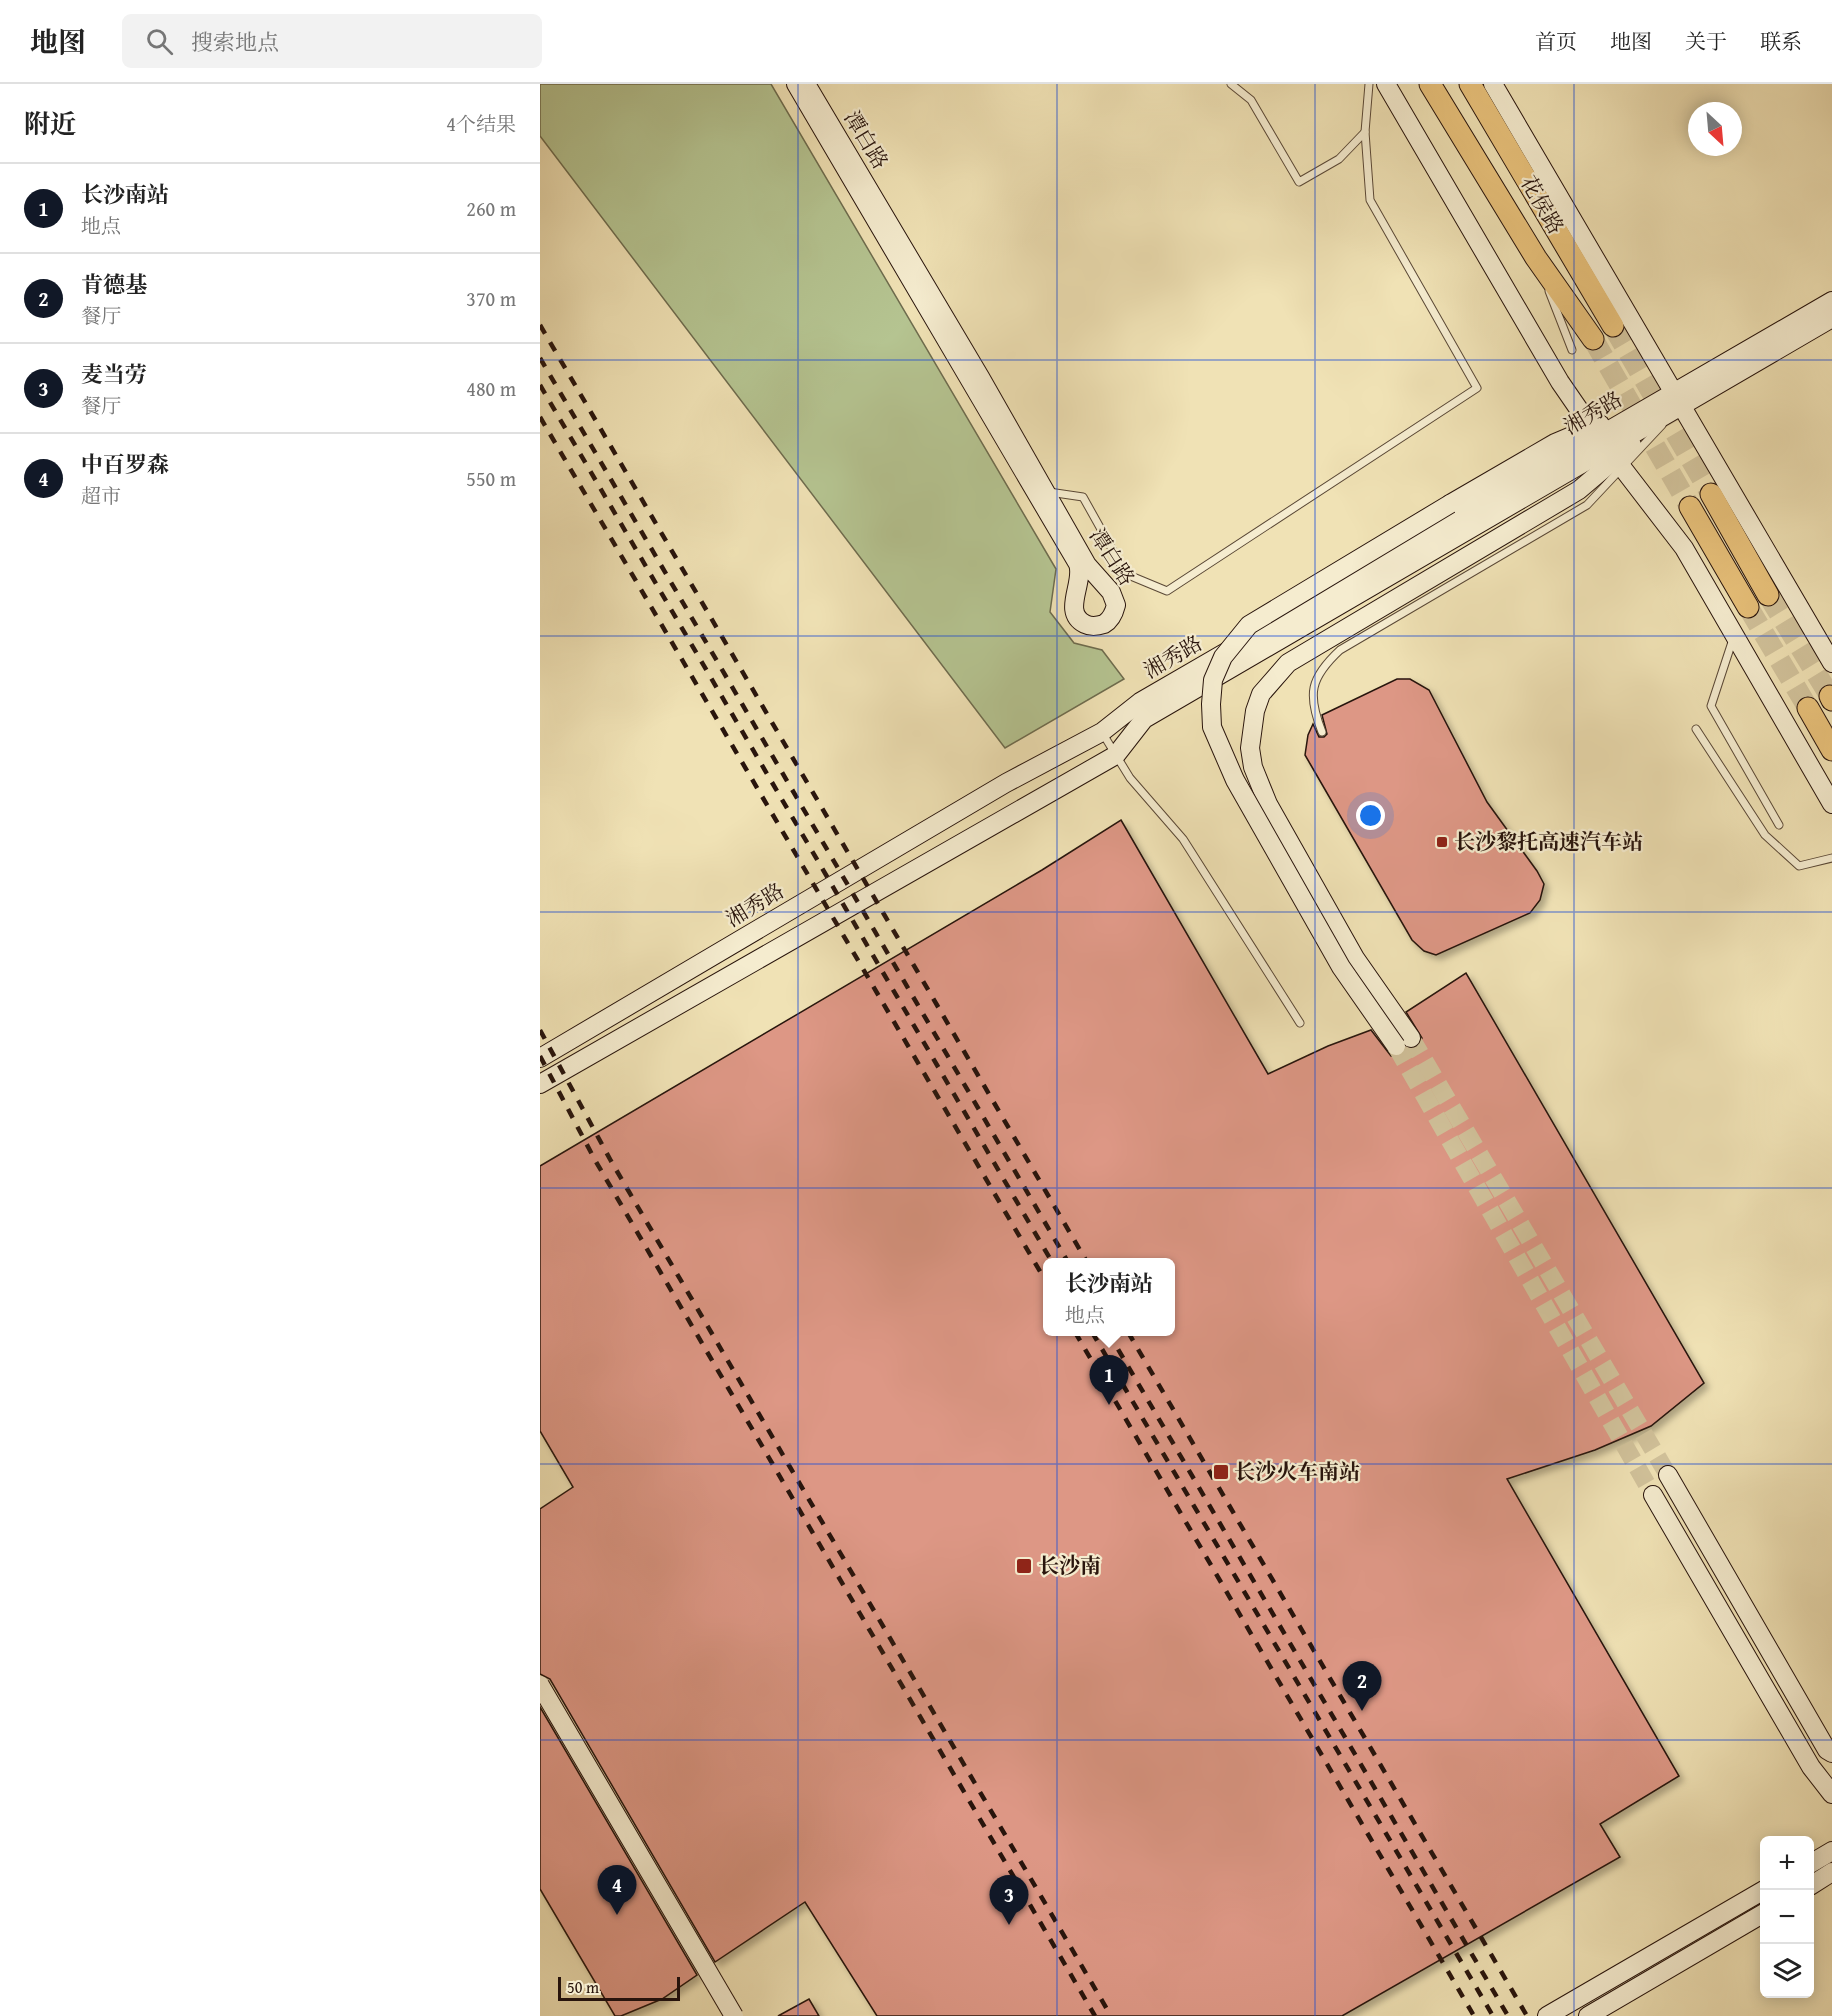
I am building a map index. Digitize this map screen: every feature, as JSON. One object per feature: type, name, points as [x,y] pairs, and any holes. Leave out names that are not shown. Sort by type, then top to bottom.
[{"type":"main road","name":"花侯路","points":[[1430,84],[1536,258],[1593,339]]},
{"type":"main road","name":"花侯路","points":[[1470,84],[1613,326]]},
{"type":"main road","points":[[1711,494],[1768,595]]},
{"type":"main road","points":[[1690,507],[1748,607]]},
{"type":"main road","points":[[1808,708],[1832,750]]},
{"type":"street","name":"潭白路","points":[[796,84],[1042,491],[1087,565],[1115,599],[1114,612],[1104,624],[1089,626],[1082,623],[1074,611],[1080,569],[1042,491],[806,84]]},
{"type":"street","points":[[1386,84],[1554,372],[1607,448],[1684,548],[1832,804]]},
{"type":"street","points":[[1493,84],[1832,663]]},
{"type":"street","points":[[540,1084],[1116,755],[1144,719],[1607,448],[1677,399],[1832,302]]},
{"type":"street","points":[[1607,448],[1555,443],[1450,504],[1249,625],[1223,657],[1213,680],[1212,727],[1235,780],[1341,968],[1404,1042],[1268,804],[1253,767],[1250,748],[1251,729],[1261,694],[1288,663],[1579,490],[1607,448],[1677,399],[1832,318]]},
{"type":"street","name":"湘秀路","points":[[540,1058],[1006,783],[1102,732],[1140,702],[1607,448]]},
{"type":"street","points":[[1668,1475],[1827,1750],[1832,1754]]},
{"type":"street","points":[[1653,1495],[1811,1767],[1832,1794]]},
{"type":"street","points":[[540,1685],[734,2016]]},
{"type":"street","points":[[1814,1861],[1832,1851]]},
{"type":"street","points":[[1814,1883],[1832,1872]]},
{"type":"street","points":[[1547,2016],[1760,1892]]},
{"type":"street","points":[[1588,2016],[1760,1915]]},
{"type":"lane","points":[[1232,84],[1251,99],[1299,182],[1339,159],[1365,132]]},
{"type":"lane","points":[[1042,491],[1083,497],[1126,574],[1167,591],[1477,388],[1370,200],[1365,132],[1369,84]]},
{"type":"lane","points":[[1536,258],[1572,350]]},
{"type":"lane","points":[[1322,732],[1314,713],[1312,697],[1315,679],[1324,665],[1340,650],[1587,505],[1607,448]]},
{"type":"lane","points":[[1735,634],[1710,706],[1779,825]]},
{"type":"lane","points":[[1696,729],[1766,835],[1799,866],[1832,858]]},
{"type":"lane","points":[[1102,732],[1130,778],[1184,839],[1300,1023]]},
{"type":"green space","points":[[540,84],[771,84],[1056,569],[1050,612],[1074,643],[1102,650],[1124,679],[1005,748],[540,136]]},
{"type":"building","points":[[1397,679],[1410,679],[1429,690],[1487,802],[1544,884],[1540,900],[1530,913],[1436,955],[1424,951],[1412,940],[1305,755],[1308,735],[1313,724],[1319,737],[1327,734],[1322,715]]},
{"type":"building","points":[[1121,820],[1268,1074],[1328,1046],[1371,1030],[1391,1056],[1402,1056],[1407,1048],[1418,1047],[1422,1038],[1406,1012],[1466,973],[1704,1383],[1651,1426],[1595,1450],[1507,1479],[1679,1776],[1600,1824],[1620,1857],[1342,2016],[877,2016],[805,1902],[715,1962],[550,1679],[540,1674],[540,1509],[573,1487],[540,1431],[540,1166],[1042,870]]},
{"type":"building","points":[[540,1707],[697,1975],[662,1999],[621,2016],[615,2016],[540,1889]]},
{"type":"building","points":[[809,1999],[819,2016],[778,2016]]},
{"type":"tunnel","points":[[1613,326],[1711,494]]},
{"type":"tunnel","points":[[1593,339],[1690,507]]},
{"type":"tunnel","points":[[1768,595],[1830,696]]},
{"type":"tunnel","points":[[1748,607],[1808,708]]},
{"type":"tunnel","points":[[1411,1038],[1668,1475]]},
{"type":"tunnel","points":[[1396,1046],[1653,1495]]},
{"type":"railway","points":[[540,325],[1085,1258]]},
{"type":"railway","points":[[540,358],[1066,1258]]},
{"type":"railway","points":[[540,385],[1050,1258]]},
{"type":"railway","points":[[540,417],[1043,1276]]},
{"type":"railway","points":[[540,1030],[611,1161],[1111,2016]]},
{"type":"railway","points":[[540,1056],[595,1160],[1095,2016]]},
{"type":"railway","points":[[1077,1336],[1474,2016]]},
{"type":"railway","points":[[1094,1336],[1493,2016]]},
{"type":"railway","points":[[1110,1336],[1508,2016]]},
{"type":"railway","points":[[1130,1336],[1527,2016]]},
{"type":"place","name":"长沙黎托高速汽车站","points":[[1442,842]]},
{"type":"place","name":"长沙南站","points":[[1109,1405]]},
{"type":"place","name":"长沙火车南站","points":[[1221,1472]]},
{"type":"place","name":"长沙南","points":[[1024,1566]]},
{"type":"place","name":"肯德基","points":[[1362,1711]]},
{"type":"place","name":"中百罗森","points":[[617,1915]]},
{"type":"place","name":"麦当劳","points":[[1009,1925]]}]
